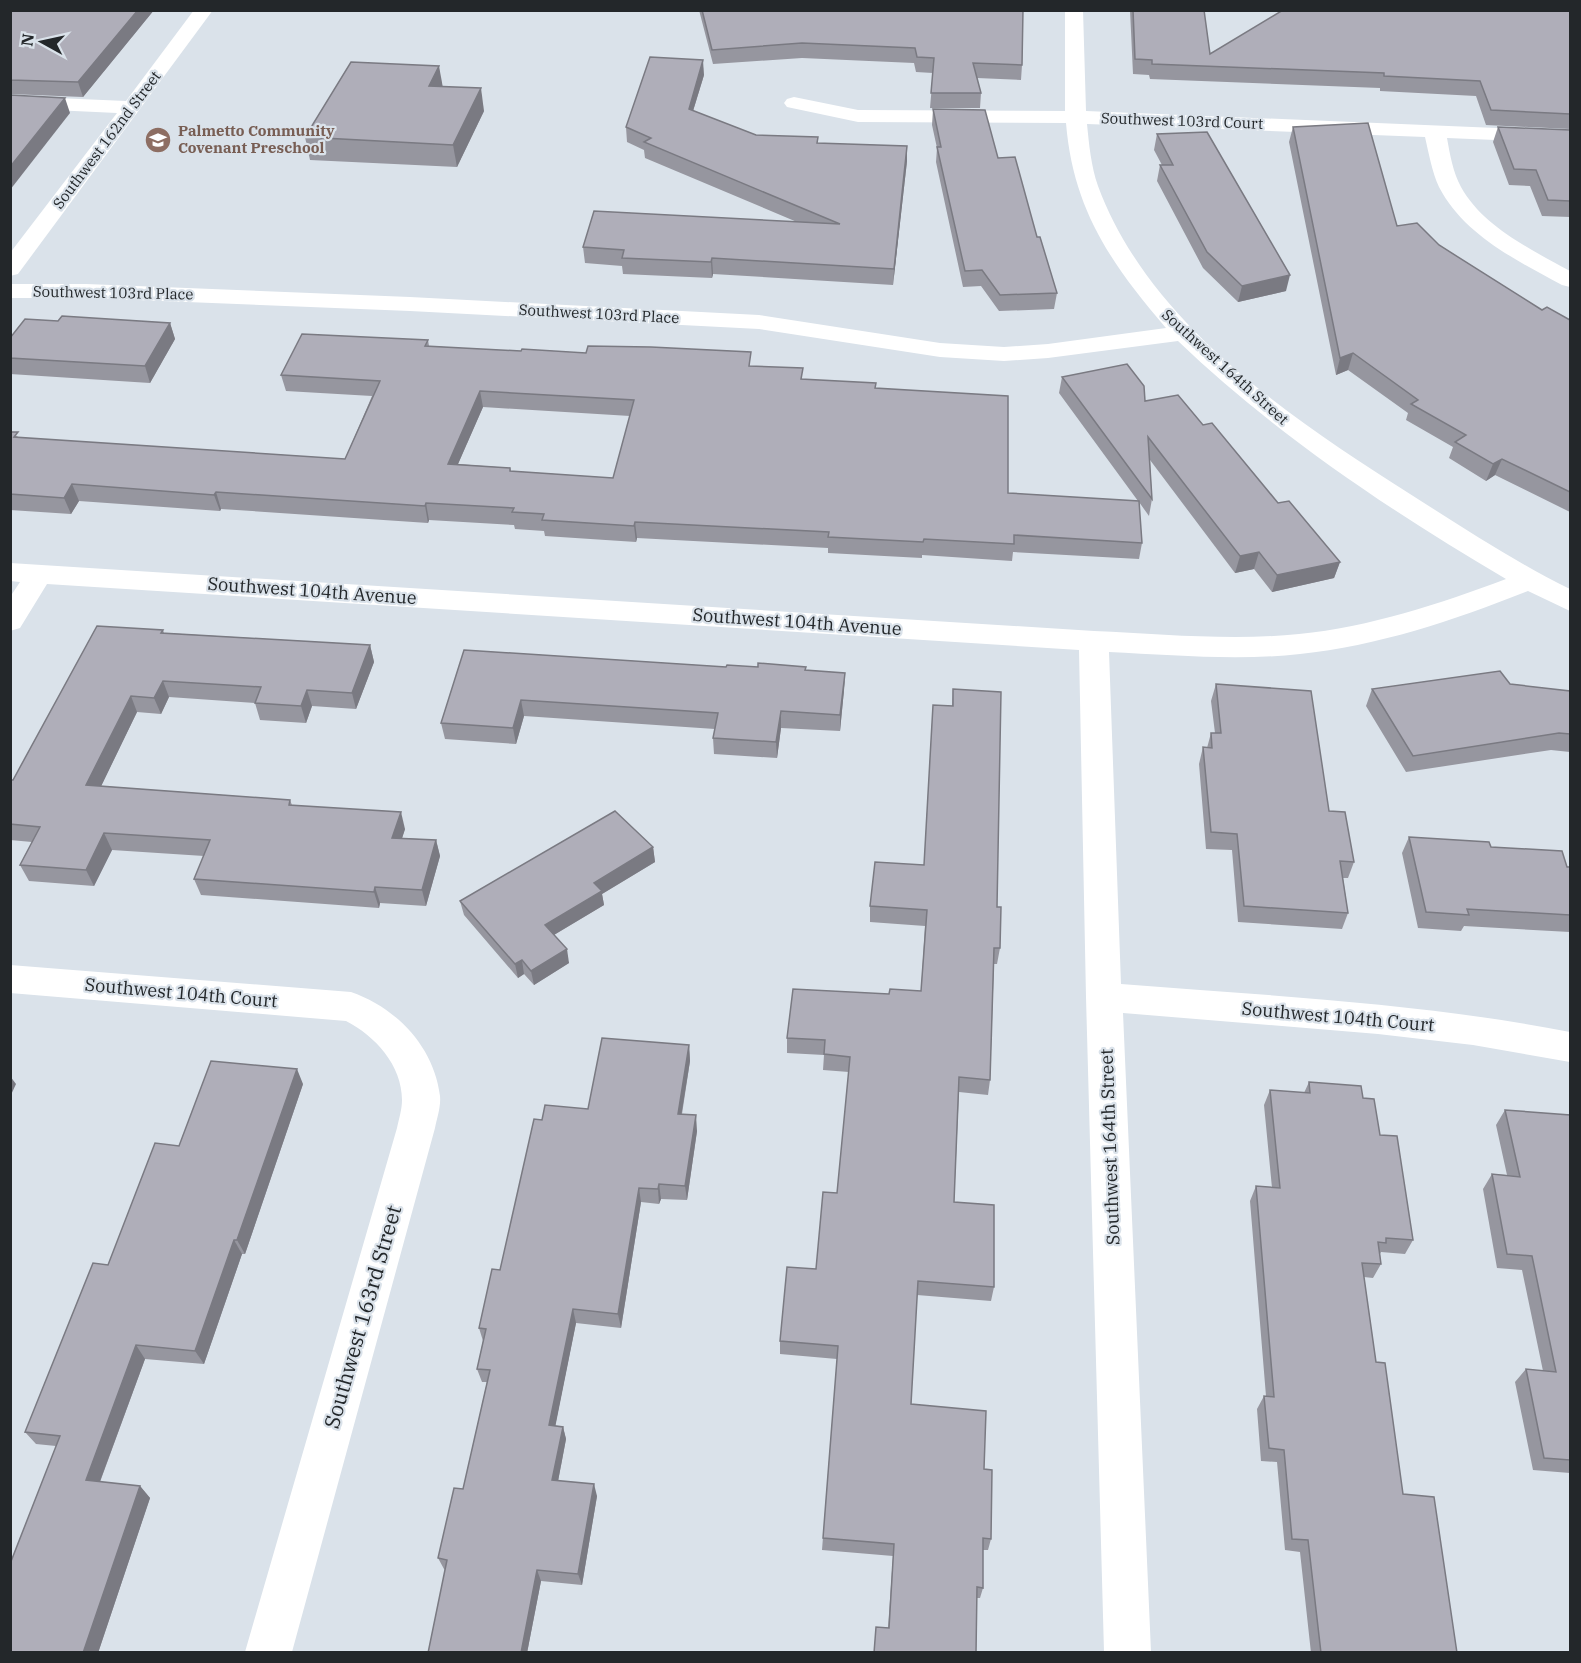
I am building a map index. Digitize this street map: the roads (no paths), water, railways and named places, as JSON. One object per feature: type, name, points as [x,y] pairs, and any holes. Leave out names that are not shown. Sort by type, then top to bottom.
[{"type":"street","name":"Southwest 162nd Street","points":[[10,269],[204,10]]},
{"type":"street","name":"Southwest 164th Street","points":[[1074,10],[1078,117],[1082,166],[1088,188],[1098,211],[1137,279],[1160,309],[1263,403],[1322,449],[1527,581]]},
{"type":"street","points":[[10,102],[132,107]]},
{"type":"street","name":"Southwest 103rd Court","points":[[794,103],[858,116],[1078,117],[1570,137]]},
{"type":"street","points":[[1434,130],[1449,186],[1467,213],[1498,237],[1570,280]]},
{"type":"street","name":"Southwest 103rd Place","points":[[10,291],[86,291],[386,303],[759,322],[940,350],[1004,354],[1048,351],[1184,333]]},
{"type":"street","points":[[10,621],[25,573]]},
{"type":"street","name":"Southwest 104th Avenue","points":[[25,573],[1094,641],[1245,646],[1325,641],[1446,611],[1527,581]]},
{"type":"street","points":[[1527,581],[1570,601]]},
{"type":"street","name":"Southwest 164th Street","points":[[1094,641],[1104,997],[1128,1653]]},
{"type":"street","name":"Southwest 104th Court","points":[[10,979],[351,1007]]},
{"type":"street","name":"Southwest 104th Court","points":[[1104,997],[1378,1019],[1484,1032],[1570,1047]]},
{"type":"street","name":"Southwest 163rd Street","points":[[269,1653],[416,1128],[422,1097],[414,1068],[400,1044],[381,1024],[351,1007]]},
{"type":"place","name":"Palmetto Community Covenant Preschool","points":[[158,140]]}]
